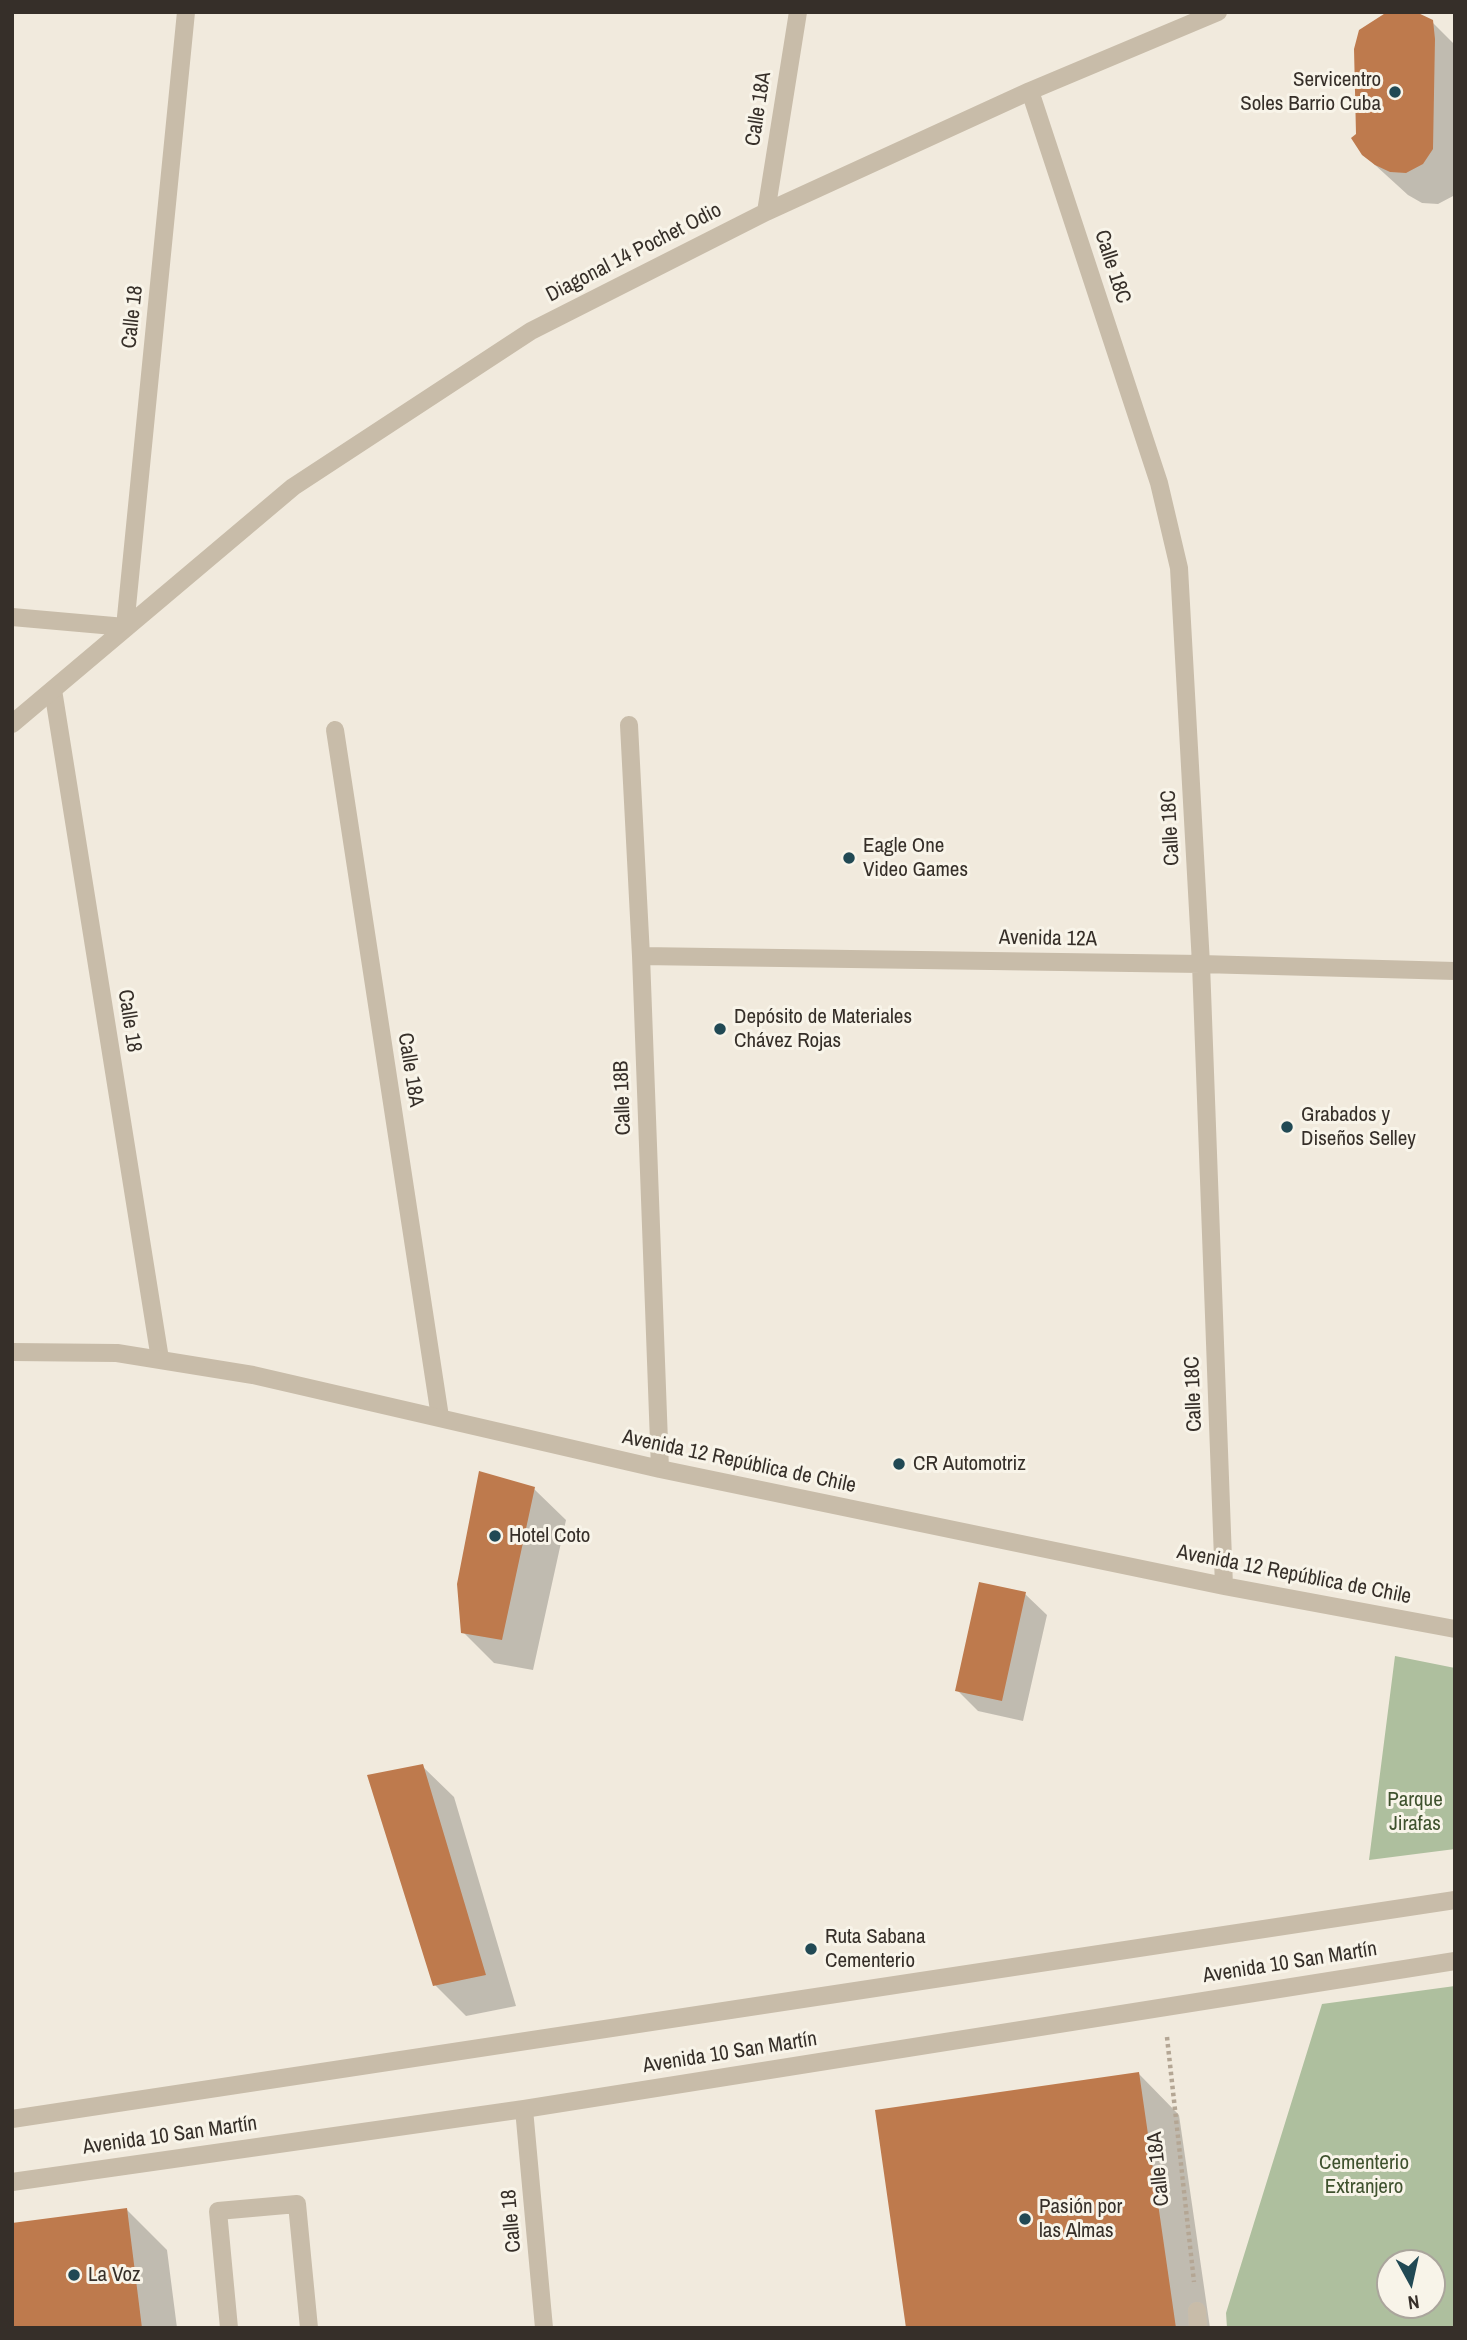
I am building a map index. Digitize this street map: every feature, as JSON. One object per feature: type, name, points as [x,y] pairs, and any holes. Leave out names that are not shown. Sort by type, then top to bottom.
[{"type":"street","name":"Calle 18","points":[[125,627],[186,12]]},
{"type":"street","name":"Calle 18A","points":[[766,212],[798,12]]},
{"type":"street","name":"Diagonal 14 Pochet Odio","points":[[12,724],[293,487],[531,331],[766,212],[1030,92],[1218,12]]},
{"type":"street","name":"Calle 18C","points":[[1030,92],[1159,483],[1179,568],[1201,964],[1224,1586]]},
{"type":"street","points":[[12,617],[125,627]]},
{"type":"street","name":"Calle 18","points":[[53,690],[160,1359]]},
{"type":"street","name":"Calle 18B","points":[[629,725],[641,956],[660,1469]]},
{"type":"street","name":"Calle 18A","points":[[335,730],[440,1417]]},
{"type":"street","name":"Avenida 12A","points":[[641,956],[1201,964],[1455,971]]},
{"type":"street","name":"Avenida 12 República de Chile","points":[[12,1352],[117,1353],[253,1375],[660,1469],[1224,1586],[1455,1629]]},
{"type":"street","name":"Avenida 10 San Martín","points":[[12,2119],[1455,1900]]},
{"type":"street","name":"Avenida 10 San Martín","points":[[12,2182],[524,2109],[1455,1961]]},
{"type":"street","name":"Calle 18","points":[[524,2109],[544,2328]]},
{"type":"street","points":[[229,2328],[218,2211],[297,2204],[309,2328]]},
{"type":"path","name":"Calle 18A","points":[[1164,2006],[1198,2319]]},
{"type":"green space","name":"Parque Jirafas","points":[[1395,1656],[1455,1668],[1455,1849],[1369,1860]]},
{"type":"green space","name":"Cementerio Extranjero","points":[[1455,1986],[1455,2328],[1227,2328],[1226,2313],[1322,2004]]},
{"type":"building","name":"Servicentro Soles Barrio Cuba","points":[[1387,12],[1416,12],[1433,20],[1433,149],[1423,164],[1406,173],[1390,172],[1375,165],[1362,155],[1351,138],[1356,134],[1354,49],[1359,30]]},
{"type":"building","name":"Hotel Coto","points":[[479,1471],[535,1487],[502,1640],[461,1633],[457,1584]]},
{"type":"building","points":[[979,1582],[1026,1592],[1002,1701],[955,1691]]},
{"type":"building","points":[[423,1764],[486,1975],[433,1986],[367,1775]]},
{"type":"building","name":"Pasión por las Almas","points":[[1139,2072],[1176,2328],[906,2328],[875,2110]]},
{"type":"building","name":"La Voz","points":[[127,2208],[142,2328],[12,2328],[12,2223]]},
{"type":"place","name":"Servicentro Soles Barrio Cuba","points":[[1395,92]]},
{"type":"place","name":"Eagle One Video Games","points":[[849,858]]},
{"type":"place","name":"Depósito de Materiales Chávez Rojas","points":[[720,1029]]},
{"type":"place","name":"Grabados y Diseños Selley","points":[[1287,1127]]},
{"type":"place","name":"CR Automotriz","points":[[899,1464]]},
{"type":"place","name":"Hotel Coto","points":[[495,1536]]},
{"type":"place","name":"Ruta Sabana Cementerio","points":[[811,1949]]},
{"type":"place","name":"Pasión por las Almas","points":[[1025,2219]]},
{"type":"place","name":"La Voz","points":[[74,2275]]}]
